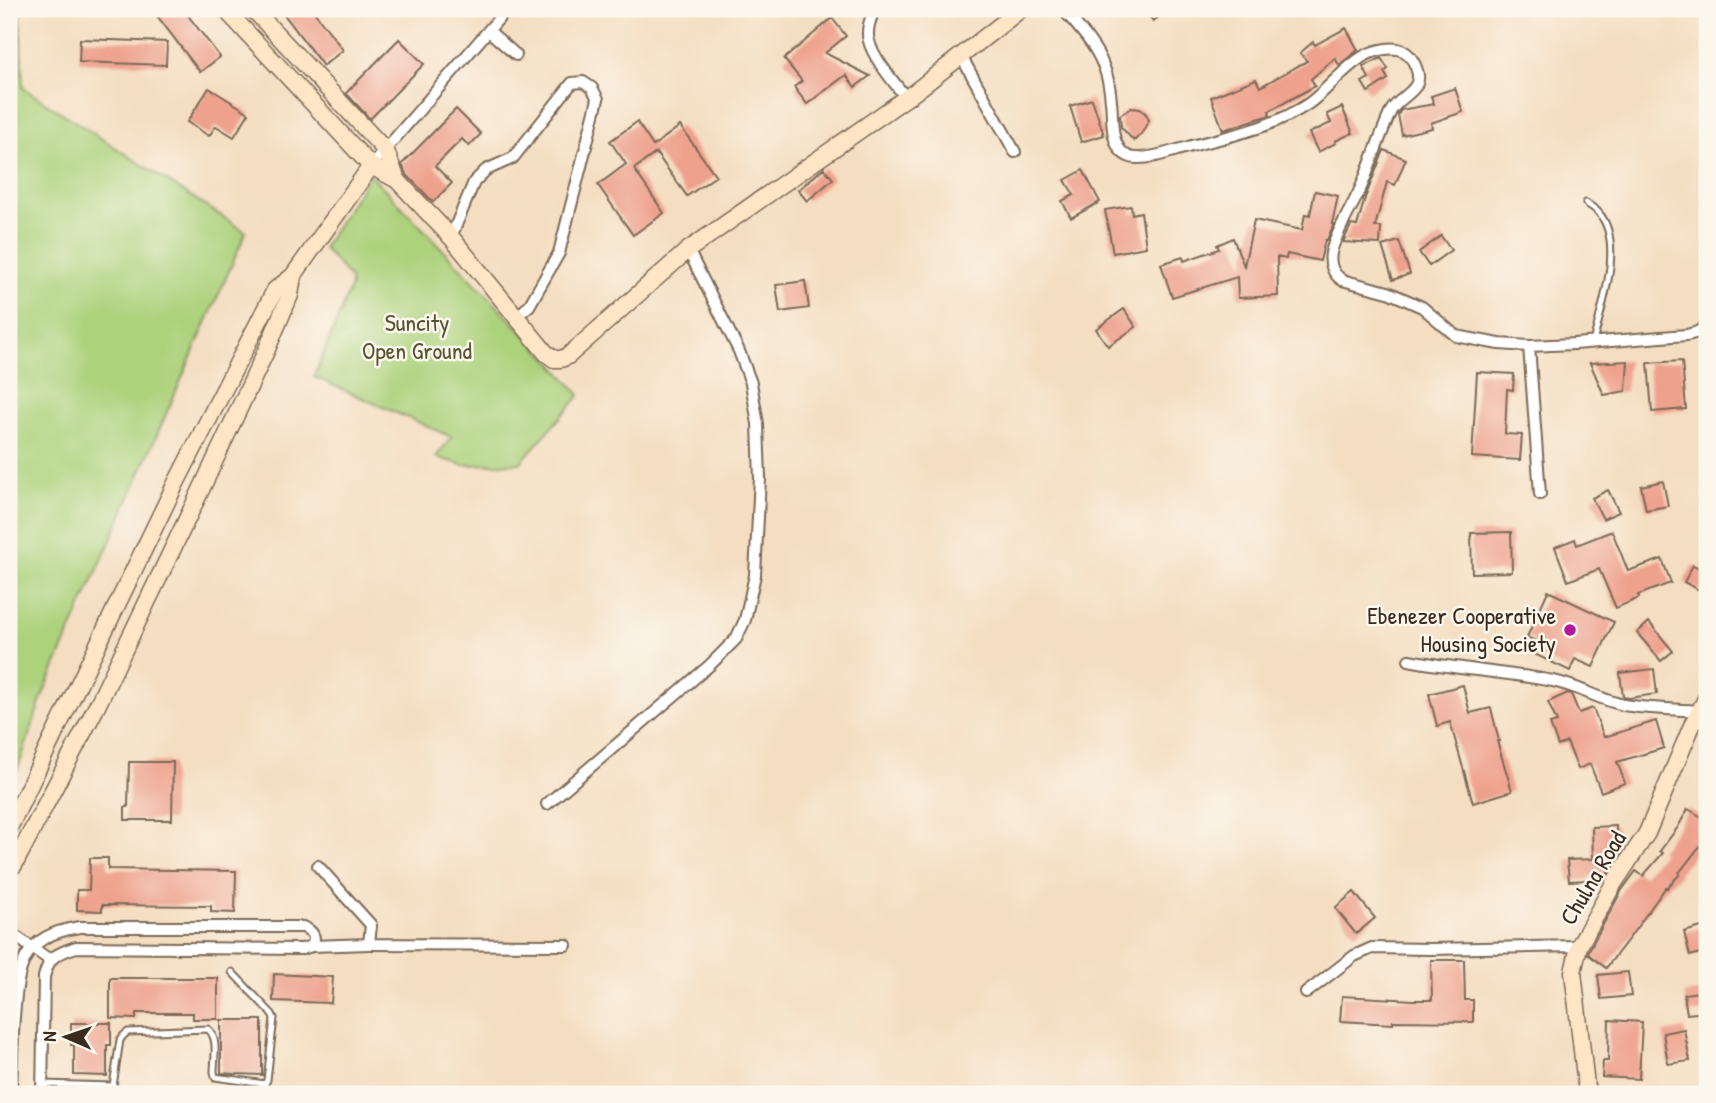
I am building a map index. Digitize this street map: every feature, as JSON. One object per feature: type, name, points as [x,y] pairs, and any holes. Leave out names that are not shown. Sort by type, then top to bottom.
[{"type":"street","points":[[225,9],[372,166],[397,180],[451,237],[546,353],[554,359],[568,356],[688,250],[906,98],[1021,9]]},
{"type":"street","points":[[253,9],[386,150],[397,180]]},
{"type":"street","points":[[9,828],[175,485],[275,290],[293,276],[372,166],[507,9]]},
{"type":"street","points":[[875,9],[868,30],[869,42],[906,98]]},
{"type":"street","points":[[1063,9],[1103,63],[1111,100],[1116,145],[1123,154],[1134,158],[1153,156],[1255,129],[1279,119],[1307,104],[1367,54],[1395,48],[1403,50],[1411,57],[1418,77],[1417,83],[1392,109],[1362,187],[1335,239],[1331,255],[1332,268],[1342,280],[1388,292],[1422,307],[1456,335],[1499,345],[1529,346],[1686,335],[1705,328],[1707,321]]},
{"type":"street","points":[[488,31],[516,55]]},
{"type":"street","points":[[961,56],[1016,152]]},
{"type":"street","points":[[451,237],[474,182],[486,170],[513,158],[572,83],[583,82],[592,88],[598,99],[559,253],[529,306],[516,317]]},
{"type":"street","points":[[547,804],[710,665],[736,639],[745,620],[755,575],[760,478],[758,424],[751,383],[688,250]]},
{"type":"street","points":[[9,867],[14,864],[98,704],[276,328],[290,295],[293,276]]},
{"type":"street","points":[[1529,346],[1540,494]]},
{"type":"street","points":[[1409,660],[1447,668],[1555,681],[1624,705],[1704,704]]},
{"type":"street","name":"Chulna Road","points":[[1587,1094],[1573,972],[1579,946],[1614,883],[1647,833],[1693,723],[1704,704]]},
{"type":"street","points":[[318,866],[371,925],[369,943]]},
{"type":"street","points":[[11,1094],[12,992],[28,946],[50,935],[80,927],[303,927],[314,934],[315,941],[312,946]]},
{"type":"street","points":[[9,933],[50,960]]},
{"type":"street","points":[[42,1089],[44,977],[50,960],[59,953],[76,947],[302,949],[369,943],[566,945]]},
{"type":"street","points":[[1306,993],[1354,956],[1372,948],[1579,946]]},
{"type":"lane","points":[[1586,203],[1599,212],[1607,226],[1611,242],[1608,279],[1593,342]]},
{"type":"lane","points":[[42,1089],[113,1086],[120,1040],[128,1032],[208,1029],[214,1037],[215,1077],[265,1084],[273,1016],[232,972]]},
{"type":"green space","points":[[9,9],[20,9],[23,88],[246,232],[43,694],[9,795]]},
{"type":"green space","name":"Suncity Open Ground","points":[[370,174],[580,395],[520,463],[463,465],[436,457],[452,437],[314,377],[351,286],[350,278],[323,248]]},
{"type":"building","points":[[152,9],[183,9],[220,57],[200,72]]},
{"type":"building","points":[[280,9],[312,9],[343,50],[323,66]]},
{"type":"building","points":[[1144,9],[1170,9],[1153,21]]},
{"type":"building","points":[[832,18],[846,36],[825,53],[870,76],[855,87],[846,75],[807,104],[794,87],[802,81],[784,59]]},
{"type":"building","points":[[1346,28],[1358,50],[1339,65],[1335,58],[1311,79],[1315,86],[1269,111],[1270,115],[1223,130],[1211,97],[1256,79],[1260,87],[1307,61],[1300,53],[1313,42],[1315,45]]},
{"type":"building","points":[[80,39],[167,42],[166,65],[79,62]]},
{"type":"building","points":[[399,39],[424,64],[370,119],[346,93]]},
{"type":"building","points":[[1381,58],[1388,69],[1384,72],[1388,79],[1368,92],[1362,82],[1369,78],[1363,67]]},
{"type":"building","points":[[209,88],[249,113],[234,137],[216,126],[209,136],[187,122]]},
{"type":"building","points":[[1455,88],[1463,112],[1431,123],[1432,128],[1402,135],[1398,115],[1401,110],[1434,104],[1431,96]]},
{"type":"building","points":[[1092,99],[1104,135],[1081,142],[1070,106]]},
{"type":"building","points":[[1342,107],[1353,133],[1318,152],[1309,133],[1331,123],[1327,114]]},
{"type":"building","points":[[1131,108],[1140,109],[1149,120],[1134,141],[1121,127],[1120,115]]},
{"type":"building","points":[[456,109],[481,134],[469,146],[462,139],[435,166],[452,183],[433,202],[406,174],[402,164]]},
{"type":"building","points":[[637,122],[653,146],[680,126],[716,176],[687,196],[656,153],[634,169],[664,213],[633,235],[598,185],[626,164],[610,141]]},
{"type":"building","points":[[1384,150],[1406,159],[1395,185],[1387,182],[1375,227],[1381,227],[1380,244],[1343,242],[1351,225],[1357,226]]},
{"type":"building","points":[[824,168],[833,179],[807,201],[798,190]]},
{"type":"building","points":[[1083,170],[1100,202],[1071,218],[1062,201],[1074,195],[1065,180]]},
{"type":"building","points":[[1315,191],[1338,196],[1334,224],[1325,240],[1320,261],[1287,254],[1286,259],[1277,257],[1278,296],[1238,298],[1237,277],[1172,297],[1161,264],[1183,257],[1184,261],[1219,249],[1217,245],[1233,238],[1244,266],[1254,220],[1302,230],[1305,214],[1310,215]]},
{"type":"building","points":[[1131,206],[1132,214],[1141,212],[1146,247],[1113,253],[1105,210]]},
{"type":"building","points":[[1441,236],[1451,250],[1429,266],[1419,252]]},
{"type":"building","points":[[1399,241],[1410,274],[1393,280],[1382,246]]},
{"type":"building","points":[[805,281],[809,308],[780,312],[776,285]]},
{"type":"building","points":[[1124,309],[1136,327],[1108,346],[1096,329]]},
{"type":"building","points":[[1628,361],[1626,391],[1604,395],[1590,363]]},
{"type":"building","points":[[1682,361],[1686,409],[1652,412],[1648,363]]},
{"type":"building","points":[[1477,372],[1514,374],[1513,390],[1507,389],[1505,434],[1522,435],[1520,460],[1472,457]]},
{"type":"building","points":[[1663,481],[1668,506],[1646,510],[1641,486]]},
{"type":"building","points":[[1608,490],[1619,512],[1603,519],[1592,498]]},
{"type":"building","points":[[1612,531],[1628,571],[1662,559],[1671,583],[1638,595],[1639,598],[1616,608],[1599,569],[1568,581],[1555,547],[1575,539],[1577,545]]},
{"type":"building","points":[[1511,532],[1512,572],[1472,573],[1471,533]]},
{"type":"building","points":[[1693,565],[1707,572],[1707,594],[1684,582]]},
{"type":"building","name":"Ebenezer Cooperative Housing Society","points":[[1548,591],[1614,622],[1593,667],[1575,659],[1570,671],[1528,651],[1533,640],[1527,637]]},
{"type":"building","points":[[1649,622],[1673,651],[1661,661],[1637,633]]},
{"type":"building","points":[[1654,669],[1657,694],[1623,697],[1620,673]]},
{"type":"building","points":[[1463,685],[1470,713],[1491,708],[1497,741],[1512,791],[1473,803],[1450,722],[1437,726],[1429,694]]},
{"type":"building","points":[[1571,694],[1579,713],[1593,708],[1604,737],[1656,721],[1664,748],[1617,762],[1625,783],[1601,792],[1590,764],[1578,769],[1567,742],[1558,746],[1550,724],[1557,722],[1548,702]]},
{"type":"building","points":[[129,762],[173,762],[172,820],[125,820]]},
{"type":"building","points":[[1688,809],[1707,820],[1707,850],[1700,846],[1606,968],[1588,954],[1589,950],[1622,890],[1636,871],[1643,876],[1663,853],[1660,851]]},
{"type":"building","points":[[1616,826],[1617,859],[1606,876],[1569,881],[1567,860],[1593,859],[1592,827]]},
{"type":"building","points":[[90,858],[108,858],[108,869],[236,871],[235,913],[211,912],[211,906],[102,905],[102,911],[77,910],[77,890],[89,890]]},
{"type":"building","points":[[1354,892],[1375,918],[1356,934],[1335,908]]},
{"type":"building","points":[[1705,926],[1707,951],[1690,956],[1684,932]]},
{"type":"building","points":[[1431,960],[1464,960],[1465,1000],[1473,1000],[1473,1022],[1393,1021],[1393,1024],[1340,1021],[1342,996],[1432,1000]]},
{"type":"building","points":[[1628,972],[1631,996],[1601,999],[1598,975]]},
{"type":"building","points":[[274,974],[333,977],[331,1003],[273,1001]]},
{"type":"building","points":[[110,978],[218,978],[218,1019],[193,1019],[193,1013],[136,1013],[136,1019],[110,1018]]},
{"type":"building","points":[[1707,991],[1707,1012],[1687,1014],[1684,994]]},
{"type":"building","points":[[221,1020],[262,1020],[262,1075],[221,1073]]},
{"type":"building","points":[[1609,1020],[1642,1022],[1639,1079],[1602,1077],[1603,1061],[1608,1061]]},
{"type":"building","points":[[71,1023],[111,1023],[111,1045],[107,1045],[107,1076],[74,1075]]},
{"type":"building","points":[[1684,1029],[1690,1061],[1668,1064],[1663,1033]]},
{"type":"place","name":"Ebenezer Cooperative Housing Society","points":[[1570,630]]}]
